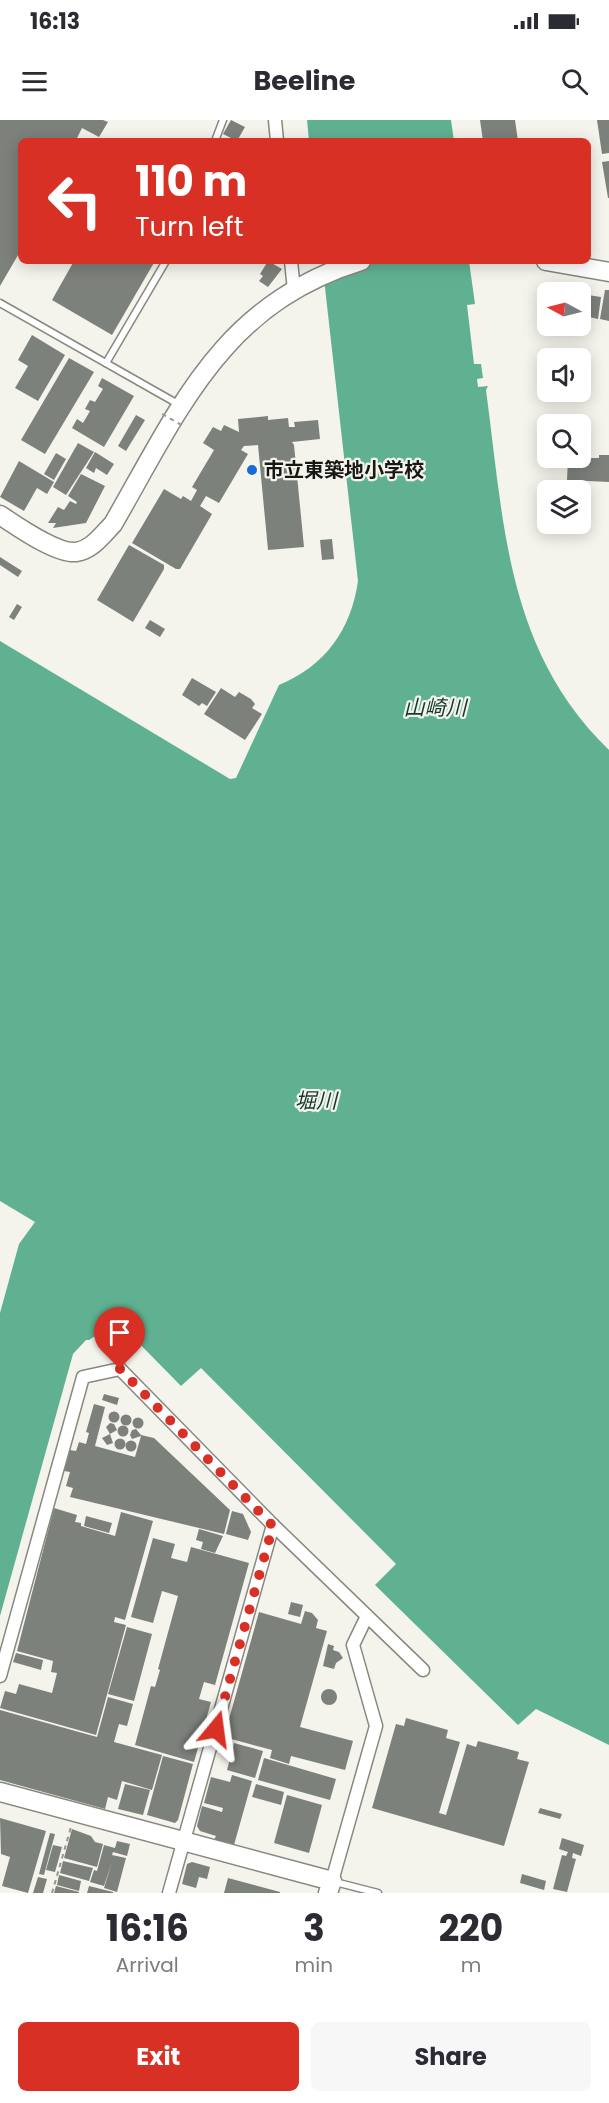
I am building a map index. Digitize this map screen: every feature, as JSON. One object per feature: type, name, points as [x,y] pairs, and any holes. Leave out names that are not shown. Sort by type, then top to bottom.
[{"type":"street","points":[[275,120],[277,138]]},
{"type":"street","points":[[291,264],[294,290]]},
{"type":"street","points":[[0,515],[58,547],[76,552],[95,544],[113,524],[211,361],[243,326],[294,290],[353,264]]},
{"type":"street","points":[[563,264],[609,272]]},
{"type":"street","points":[[0,1677],[83,1377],[120,1369],[273,1526],[423,1670]]},
{"type":"street","points":[[170,1893],[273,1526]]},
{"type":"street","points":[[0,1792],[184,1842],[330,1887],[376,1726],[353,1645],[367,1616]]},
{"type":"lane","points":[[216,138],[223,120]]},
{"type":"lane","points":[[106,363],[164,264]]},
{"type":"lane","points":[[0,303],[182,406]]},
{"type":"lane","points":[[330,1887],[378,1893]]},
{"type":"path","points":[[162,414],[185,427]]},
{"type":"path","points":[[52,1893],[75,1812]]},
{"type":"water","points":[[307,120],[451,120],[454,138],[309,138]]},
{"type":"water","name":"堀川","points":[[322,264],[469,264],[475,304],[467,305],[474,364],[481,364],[483,378],[477,379],[478,387],[488,386],[486,390],[498,488],[516,582],[530,627],[549,670],[575,711],[609,750],[609,1745],[536,1709],[518,1725],[375,1585],[396,1564],[201,1368],[181,1386],[122,1326],[114,1330],[111,1326],[86,1340],[73,1354],[0,1616],[0,1313],[19,1244],[35,1222],[0,1201],[0,641],[230,779],[236,778],[279,685],[310,668],[333,644],[349,615],[358,581]]},
{"type":"building","points":[[0,120],[103,120],[108,122],[99,137],[82,128],[77,138],[18,138],[18,255],[0,286]]},
{"type":"building","points":[[231,120],[245,127],[239,138],[231,138],[223,134]]},
{"type":"building","points":[[480,120],[515,120],[518,138],[483,138]]},
{"type":"building","points":[[597,120],[609,120],[609,153],[602,154]]},
{"type":"building","points":[[609,161],[609,198],[608,198],[602,162]]},
{"type":"building","points":[[72,264],[153,264],[112,335],[52,300]]},
{"type":"building","points":[[266,264],[273,264],[282,269],[268,287],[259,281],[263,276],[260,274]]},
{"type":"building","points":[[605,290],[609,290],[609,321],[600,319]]},
{"type":"building","points":[[591,296],[601,297],[598,319],[591,317]]},
{"type":"building","points":[[32,335],[65,355],[38,401],[15,388],[28,366],[18,360]]},
{"type":"building","points":[[69,358],[94,372],[45,454],[21,440]]},
{"type":"building","points":[[102,378],[134,396],[104,447],[72,428],[77,419],[83,423],[90,411],[85,409],[90,400],[95,402],[103,389],[98,386]]},
{"type":"building","points":[[136,415],[145,420],[126,451],[118,446]]},
{"type":"building","points":[[268,416],[268,420],[288,418],[289,427],[295,427],[294,422],[318,420],[320,439],[292,442],[304,547],[268,550],[258,445],[244,446],[241,450],[248,454],[219,503],[206,496],[200,506],[212,514],[180,569],[176,569],[132,543],[164,489],[181,499],[183,496],[191,501],[197,490],[192,487],[214,450],[203,443],[213,427],[221,431],[224,425],[239,432],[238,419]]},
{"type":"building","points":[[78,443],[94,452],[66,495],[53,487]]},
{"type":"building","points":[[95,452],[114,464],[107,475],[96,468],[94,473],[86,468]]},
{"type":"building","points":[[56,453],[66,459],[54,480],[44,474]]},
{"type":"building","points":[[599,455],[609,455],[609,482],[567,480],[568,468],[591,468],[591,458],[599,458]]},
{"type":"building","points":[[19,461],[54,482],[47,494],[37,488],[24,511],[0,497]]},
{"type":"building","points":[[81,474],[105,486],[86,523],[53,528],[56,523],[48,523],[58,507],[64,510],[70,501],[76,504],[77,502],[68,496]]},
{"type":"building","points":[[332,539],[334,559],[322,560],[320,540]]},
{"type":"building","points":[[129,545],[164,565],[164,569],[133,622],[97,600]]},
{"type":"building","points":[[0,557],[22,571],[18,577],[0,565]]},
{"type":"building","points":[[17,604],[22,607],[14,620],[9,617]]},
{"type":"building","points":[[150,620],[165,629],[160,637],[145,628]]},
{"type":"building","points":[[192,678],[216,692],[207,706],[202,703],[199,706],[182,695]]},
{"type":"building","points":[[221,688],[235,697],[239,692],[251,699],[255,704],[252,708],[262,714],[245,740],[204,714]]},
{"type":"building","points":[[104,1394],[119,1398],[117,1405],[102,1400]]},
{"type":"building","points":[[94,1404],[105,1407],[95,1446],[135,1457],[141,1436],[132,1439],[130,1435],[132,1430],[136,1429],[141,1435],[154,1438],[230,1510],[224,1534],[70,1497],[73,1488],[66,1486],[70,1472],[64,1471],[70,1450],[76,1451],[79,1442],[86,1444],[89,1433],[86,1432]]},
{"type":"building","points":[[114,1411],[120,1417],[114,1423],[108,1417]]},
{"type":"building","points":[[126,1414],[132,1420],[126,1426],[120,1420]]},
{"type":"building","points":[[138,1417],[144,1423],[138,1429],[132,1423]]},
{"type":"building","points":[[110,1423],[114,1424],[117,1430],[110,1434],[106,1427]]},
{"type":"building","points":[[123,1425],[129,1431],[123,1437],[117,1431]]},
{"type":"building","points":[[110,1434],[113,1443],[107,1445],[102,1438]]},
{"type":"building","points":[[120,1438],[126,1444],[120,1450],[114,1444]]},
{"type":"building","points":[[131,1440],[137,1446],[131,1452],[125,1446]]},
{"type":"building","points":[[54,1508],[77,1515],[75,1522],[81,1523],[81,1526],[115,1536],[121,1512],[153,1521],[125,1620],[115,1617],[114,1622],[126,1625],[96,1735],[0,1708],[5,1691],[16,1694],[19,1684],[52,1693],[57,1673],[51,1672],[53,1661],[17,1651]]},
{"type":"building","points":[[232,1511],[243,1514],[251,1532],[248,1540],[226,1534]]},
{"type":"building","points":[[86,1516],[112,1523],[109,1533],[84,1526]]},
{"type":"building","points":[[199,1529],[223,1536],[215,1553],[201,1549],[203,1542],[196,1540]]},
{"type":"building","points":[[153,1538],[175,1544],[171,1558],[187,1562],[191,1547],[249,1563],[215,1685],[204,1682],[199,1699],[211,1702],[194,1762],[135,1745],[151,1686],[155,1687],[160,1670],[158,1669],[178,1596],[162,1591],[153,1623],[131,1617]]},
{"type":"building","points":[[291,1602],[303,1605],[300,1617],[288,1614]]},
{"type":"building","points":[[305,1611],[312,1613],[318,1620],[316,1628],[327,1631],[300,1727],[353,1741],[345,1770],[291,1756],[289,1764],[270,1758],[272,1750],[224,1737],[259,1612],[301,1624]]},
{"type":"building","points":[[127,1627],[152,1634],[134,1701],[108,1694]]},
{"type":"building","points":[[328,1644],[334,1646],[333,1650],[339,1652],[343,1658],[336,1663],[334,1669],[323,1666]]},
{"type":"building","points":[[16,1653],[43,1660],[41,1670],[13,1662]]},
{"type":"building","points":[[329,1689],[335,1691],[337,1697],[335,1703],[329,1705],[323,1703],[321,1697],[323,1691]]},
{"type":"building","points":[[108,1697],[133,1704],[127,1726],[119,1724],[114,1742],[162,1755],[152,1790],[122,1781],[117,1800],[108,1797],[105,1809],[0,1780],[0,1710],[97,1737]]},
{"type":"building","points":[[406,1718],[448,1730],[446,1738],[460,1742],[439,1813],[446,1815],[467,1744],[476,1747],[478,1741],[519,1752],[517,1759],[529,1762],[504,1846],[372,1808],[396,1724],[404,1726]]},
{"type":"building","points":[[234,1743],[263,1751],[255,1778],[227,1770]]},
{"type":"building","points":[[163,1756],[193,1764],[178,1820],[175,1823],[147,1815]]},
{"type":"building","points":[[264,1758],[336,1779],[330,1800],[258,1780]]},
{"type":"building","points":[[232,1775],[252,1781],[234,1845],[214,1840],[216,1836],[200,1831],[197,1826],[202,1806],[222,1812],[223,1808],[204,1803],[211,1777],[230,1782]]},
{"type":"building","points":[[125,1784],[150,1790],[143,1815],[118,1809]]},
{"type":"building","points":[[256,1784],[284,1792],[281,1805],[252,1797]]},
{"type":"building","points":[[287,1795],[322,1805],[309,1853],[274,1843]]},
{"type":"building","points":[[540,1808],[562,1814],[560,1819],[538,1813]]},
{"type":"building","points":[[0,1818],[46,1831],[28,1893],[2,1886],[10,1857],[1,1854]]},
{"type":"building","points":[[72,1829],[91,1836],[95,1842],[103,1844],[97,1867],[64,1858]]},
{"type":"building","points":[[50,1833],[55,1834],[44,1875],[39,1874]]},
{"type":"building","points":[[562,1838],[584,1845],[581,1856],[573,1853],[572,1858],[576,1859],[567,1892],[553,1889],[562,1855],[566,1856],[568,1852],[559,1849]]},
{"type":"building","points":[[117,1841],[130,1844],[127,1856],[113,1852],[112,1855],[126,1858],[117,1892],[104,1888],[112,1862],[104,1886],[90,1882],[94,1870],[97,1871],[104,1845],[115,1848]]},
{"type":"building","points":[[53,1845],[62,1847],[55,1872],[46,1870]]},
{"type":"building","points":[[63,1861],[93,1868],[89,1881],[60,1873]]},
{"type":"building","points":[[192,1862],[210,1867],[207,1879],[199,1877],[196,1888],[182,1884],[187,1864]]},
{"type":"building","points":[[522,1874],[546,1881],[544,1890],[520,1883]]},
{"type":"building","points":[[59,1875],[81,1881],[79,1891],[57,1885]]},
{"type":"building","points":[[38,1877],[47,1879],[43,1893],[33,1893]]},
{"type":"building","points":[[228,1878],[280,1892],[280,1893],[224,1893]]},
{"type":"building","points":[[56,1886],[79,1892],[79,1893],[54,1893]]},
{"type":"building","points":[[89,1886],[113,1892],[113,1893],[87,1893]]},
{"type":"place","name":"市立東築地小学校","points":[[252,470]]},
{"type":"route","points":[[120,1369],[273,1526],[216,1729]]},
{"type":"water label","name":"山崎川","points":[[435,708]]}]
